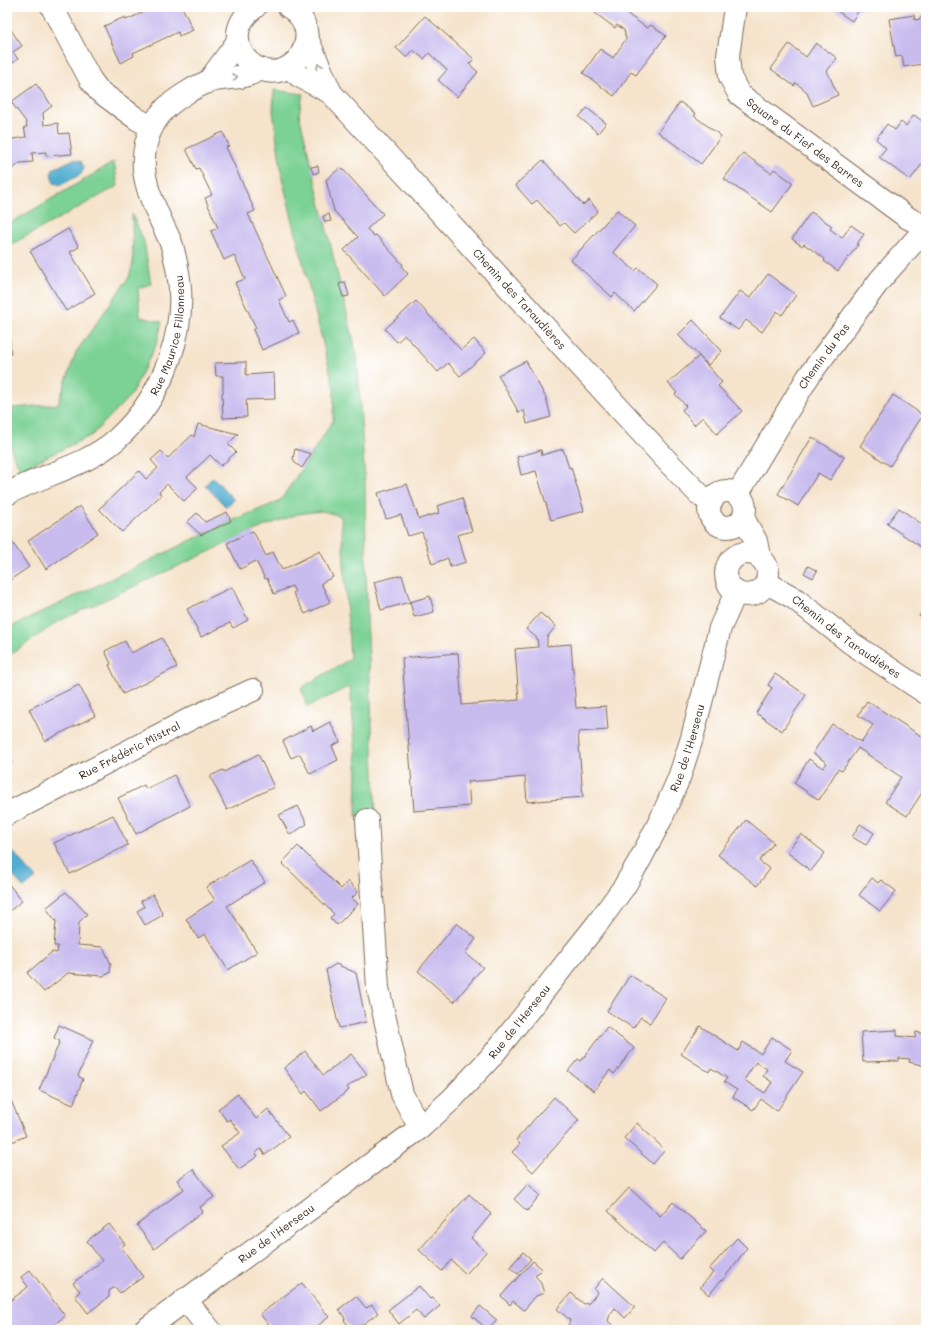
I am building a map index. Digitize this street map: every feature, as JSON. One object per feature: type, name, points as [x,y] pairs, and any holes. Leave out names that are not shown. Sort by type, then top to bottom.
[{"type":"street","points":[[52,7],[90,79],[99,91],[137,119],[152,127]]},
{"type":"street","points":[[255,7],[244,17],[240,25],[238,41],[244,57],[260,69],[275,71],[289,67],[296,62],[302,54],[306,46],[307,38]]},
{"type":"street","name":"Square du Fief des Barres","points":[[735,7],[728,56],[730,77],[739,94],[925,229]]},
{"type":"street","name":"Chemin des Taraudières","points":[[292,8],[303,22],[307,38],[331,93],[670,464],[701,496],[712,501]]},
{"type":"street","name":"Rue Maurice Fillonneau","points":[[208,82],[238,41]]},
{"type":"street","name":"Chemin des Taraudières","points":[[289,67],[299,76],[331,93]]},
{"type":"street","name":"Rue Maurice Fillonneau","points":[[7,494],[83,461],[107,446],[117,439],[136,419],[154,394],[164,374],[172,351],[178,324],[180,294],[172,245],[151,197],[145,174],[145,145],[152,127],[158,117],[168,106],[187,93],[208,82],[244,76],[260,69]]},
{"type":"street","name":"Chemin du Pas","points":[[737,494],[808,377],[880,280],[925,229]]},
{"type":"street","points":[[732,492],[737,494],[741,498],[745,508],[743,518],[740,523],[735,526],[724,527],[714,521],[711,517],[710,506],[712,501],[720,493],[732,492]]},
{"type":"street","points":[[743,518],[756,540],[759,556]]},
{"type":"street","points":[[724,527],[728,537],[732,559]]},
{"type":"street","points":[[745,553],[752,553],[759,556],[767,565],[767,583],[763,589],[757,593],[750,595],[737,592],[728,583],[726,577],[726,570],[732,559],[745,553]]},
{"type":"street","name":"Chemin des Taraudières","points":[[767,583],[794,598],[851,643],[926,692]]},
{"type":"street","name":"Rue de l'Herseau","points":[[145,1330],[185,1299],[420,1128],[452,1099],[492,1056],[597,924],[624,887],[654,832],[679,778],[692,738],[720,628],[737,592]]},
{"type":"street","name":"Rue Frédéric Mistral","points":[[7,814],[192,718],[253,690]]},
{"type":"street","points":[[367,820],[378,988],[402,1094],[420,1128]]},
{"type":"street","points":[[185,1299],[210,1330]]},
{"type":"green space","points":[[274,90],[303,94],[299,114],[357,355],[365,483],[367,614],[376,817],[356,816],[357,767],[350,686],[307,707],[301,688],[350,659],[341,516],[322,511],[298,514],[265,526],[59,621],[7,657],[7,630],[13,626],[231,521],[280,501],[333,421],[334,388],[282,178],[273,111]]},
{"type":"green space","points":[[114,162],[118,186],[12,244],[7,257],[7,225]]},
{"type":"green space","points":[[132,214],[144,241],[151,284],[138,288],[140,317],[162,322],[157,343],[131,395],[92,435],[21,469],[13,455],[10,440],[13,408],[58,404],[76,352],[129,277],[133,263]]},
{"type":"water","points":[[74,159],[81,161],[84,168],[81,174],[61,185],[54,183],[51,175],[53,169]]},
{"type":"water","points":[[213,477],[234,500],[226,507],[205,485]]},
{"type":"water","points":[[13,852],[36,878],[24,888],[7,869],[7,857]]},
{"type":"building","points":[[155,7],[182,7],[193,30],[179,36],[178,32],[133,53],[134,56],[121,63],[104,26],[125,17],[126,20]]},
{"type":"building","points":[[600,7],[630,7],[626,13],[647,28],[651,25],[666,36],[636,75],[631,72],[614,96],[583,73],[600,49],[613,58],[626,39],[624,30],[617,25],[615,28],[595,13]]},
{"type":"building","points":[[831,7],[865,7],[863,10],[860,8],[852,21]]},
{"type":"building","points":[[926,11],[926,34],[924,34],[926,43],[926,66],[922,64],[904,67],[902,56],[896,57],[889,19],[914,15],[915,20],[920,19]]},
{"type":"building","points":[[425,16],[474,59],[469,64],[478,72],[457,97],[438,80],[447,70],[429,53],[424,59],[413,50],[407,58],[396,48]]},
{"type":"building","points":[[7,24],[22,46],[13,52],[18,59],[7,67]]},
{"type":"building","points":[[816,43],[837,58],[827,71],[838,95],[813,106],[806,91],[796,83],[794,86],[771,69],[789,44],[806,57]]},
{"type":"building","points":[[36,84],[52,106],[43,113],[44,125],[58,123],[59,134],[69,133],[72,154],[46,156],[46,152],[32,153],[33,162],[20,163],[7,173],[7,140],[26,137],[24,127],[27,127],[26,122],[11,102]]},
{"type":"building","points":[[680,102],[696,114],[694,116],[721,136],[701,164],[658,132]]},
{"type":"building","points":[[587,108],[606,123],[598,133],[579,117]]},
{"type":"building","points":[[914,115],[926,124],[926,159],[910,180],[879,157],[886,148],[876,139],[887,124],[895,130],[901,122],[906,126]]},
{"type":"building","points":[[223,132],[229,146],[226,147],[255,211],[248,214],[286,296],[279,300],[289,322],[293,320],[299,333],[262,350],[253,330],[256,328],[235,283],[245,279],[234,255],[224,260],[211,231],[218,228],[205,198],[212,195],[199,168],[196,169],[186,149]]},
{"type":"building","points":[[743,153],[771,173],[774,169],[793,183],[772,212],[724,179]]},
{"type":"building","points":[[543,160],[583,205],[589,200],[598,211],[574,233],[564,223],[560,226],[537,200],[532,204],[515,185]]},
{"type":"building","points":[[318,166],[319,172],[313,174],[311,167]]},
{"type":"building","points":[[341,167],[383,214],[367,229],[374,236],[376,235],[403,265],[402,267],[408,274],[385,296],[344,250],[358,237],[334,211],[326,180]]},
{"type":"building","points":[[617,210],[635,226],[613,252],[635,271],[638,268],[657,284],[634,311],[615,293],[612,297],[571,260]]},
{"type":"building","points":[[811,212],[832,226],[830,229],[842,238],[851,225],[864,234],[857,244],[858,245],[838,271],[824,261],[825,259],[804,244],[802,246],[792,239]]},
{"type":"building","points":[[329,214],[331,221],[325,222],[323,216]]},
{"type":"building","points":[[68,229],[79,247],[70,252],[95,293],[66,311],[30,251]]},
{"type":"building","points":[[768,274],[796,295],[782,315],[777,311],[762,332],[746,320],[738,330],[720,318],[740,291],[750,298]]},
{"type":"building","points":[[345,282],[349,296],[343,297],[339,284]]},
{"type":"building","points":[[416,301],[461,350],[474,339],[486,353],[460,376],[448,363],[438,372],[405,335],[397,342],[385,329]]},
{"type":"building","points":[[693,320],[722,351],[708,365],[678,335]]},
{"type":"building","points":[[7,329],[9,329],[11,354],[7,355]]},
{"type":"building","points":[[699,356],[722,382],[718,386],[742,411],[717,434],[703,417],[694,425],[682,410],[686,406],[675,394],[677,393],[668,383]]},
{"type":"building","points":[[526,361],[546,398],[551,417],[527,424],[524,410],[519,413],[498,375]]},
{"type":"building","points":[[246,362],[246,375],[274,373],[275,399],[246,400],[247,417],[223,418],[223,376],[216,376],[215,363]]},
{"type":"building","points":[[893,395],[923,415],[890,466],[860,446]]},
{"type":"building","points":[[198,424],[238,434],[228,444],[236,452],[221,466],[210,455],[187,477],[198,488],[184,501],[167,484],[159,492],[161,495],[122,532],[99,509],[139,471],[146,479],[158,468],[151,460],[161,451],[168,458],[192,435],[194,437]]},
{"type":"building","points":[[812,437],[844,457],[830,480],[818,473],[798,506],[778,494]]},
{"type":"building","points":[[295,449],[311,454],[302,468],[295,463],[293,458]]},
{"type":"building","points":[[563,449],[569,468],[571,467],[584,511],[551,520],[536,471],[521,475],[517,457],[541,450],[542,455]]},
{"type":"building","points":[[407,484],[419,519],[439,513],[437,506],[462,498],[472,531],[457,535],[466,562],[450,567],[448,558],[432,564],[422,532],[408,536],[401,515],[386,519],[378,493]]},
{"type":"building","points":[[80,506],[98,533],[46,569],[28,541]]},
{"type":"building","points":[[899,508],[926,527],[926,547],[924,549],[887,524]]},
{"type":"building","points":[[227,512],[231,521],[201,535],[187,522],[197,513],[205,522]]},
{"type":"building","points":[[253,531],[266,556],[273,552],[282,570],[320,551],[333,577],[321,583],[330,602],[305,614],[293,593],[295,592],[292,586],[274,594],[267,578],[265,579],[256,561],[240,569],[227,543]]},
{"type":"building","points":[[10,539],[29,567],[7,582],[7,541]]},
{"type":"building","points":[[808,566],[817,571],[813,578],[804,573]]},
{"type":"building","points":[[402,575],[410,602],[381,610],[374,582]]},
{"type":"building","points":[[232,587],[248,620],[233,628],[230,623],[201,637],[187,609]]},
{"type":"building","points":[[430,596],[434,612],[414,617],[410,602]]},
{"type":"building","points":[[926,605],[926,620],[919,616]]},
{"type":"building","points":[[540,613],[556,626],[547,637],[547,646],[571,644],[576,708],[606,706],[608,730],[578,732],[583,797],[527,802],[525,777],[468,782],[470,806],[414,811],[402,658],[458,653],[462,705],[519,700],[515,649],[538,647],[537,638],[526,629]]},
{"type":"building","points":[[162,638],[177,667],[123,694],[109,665],[111,664],[105,651],[125,641],[131,653]]},
{"type":"building","points":[[775,674],[806,695],[782,731],[756,713],[772,688],[768,685]]},
{"type":"building","points":[[79,685],[95,716],[45,741],[29,709]]},
{"type":"building","points":[[867,701],[926,739],[926,792],[923,791],[907,816],[885,802],[901,777],[858,748],[842,771],[838,769],[819,800],[794,783],[809,759],[823,768],[827,763],[813,753],[832,724],[861,742],[873,725],[858,715]]},
{"type":"building","points":[[330,722],[340,742],[332,746],[338,760],[310,774],[300,754],[291,758],[283,741],[311,726],[313,731]]},
{"type":"building","points":[[258,754],[274,787],[227,810],[210,776],[223,770],[224,772]]},
{"type":"building","points":[[7,755],[11,763],[7,765]]},
{"type":"building","points":[[174,775],[190,806],[136,834],[118,798],[144,785],[146,789]]},
{"type":"building","points":[[298,806],[307,824],[290,835],[279,815]]},
{"type":"building","points":[[113,815],[128,845],[70,874],[54,843]]},
{"type":"building","points":[[746,820],[774,843],[759,861],[770,869],[757,886],[718,855]]},
{"type":"building","points":[[860,824],[874,833],[866,845],[852,837]]},
{"type":"building","points":[[801,834],[825,853],[811,871],[787,852]]},
{"type":"building","points":[[298,846],[341,889],[348,881],[358,892],[352,898],[358,904],[337,925],[330,918],[334,914],[282,863]]},
{"type":"building","points":[[250,860],[265,882],[227,906],[257,952],[228,970],[205,934],[198,938],[186,919],[215,900],[206,887]]},
{"type":"building","points":[[872,878],[878,883],[881,880],[896,891],[880,911],[859,895]]},
{"type":"building","points":[[7,882],[22,901],[7,913]]},
{"type":"building","points":[[66,892],[87,914],[79,922],[78,945],[103,947],[111,964],[110,973],[103,976],[68,973],[44,992],[27,973],[52,952],[57,953],[58,946],[54,946],[56,921],[46,908]]},
{"type":"building","points":[[153,894],[163,915],[145,925],[137,911],[144,907],[141,901]]},
{"type":"building","points":[[457,923],[476,939],[465,953],[483,967],[454,1002],[418,971]]},
{"type":"building","points":[[336,964],[356,973],[366,1022],[339,1028],[326,970]]},
{"type":"building","points":[[630,975],[666,998],[650,1023],[641,1017],[633,1028],[607,1011]]},
{"type":"building","points":[[59,1025],[93,1040],[78,1076],[83,1079],[73,1105],[39,1090],[60,1041],[54,1038]]},
{"type":"building","points":[[700,1026],[738,1051],[743,1042],[761,1054],[772,1037],[792,1050],[785,1061],[803,1072],[777,1111],[761,1099],[753,1110],[733,1097],[737,1090],[724,1082],[727,1078],[711,1068],[709,1072],[681,1054]],"holes":[[[756,1062],[767,1069],[763,1076],[772,1082],[765,1093],[744,1080]]]},
{"type":"building","points":[[607,1027],[634,1048],[614,1074],[610,1070],[594,1091],[568,1071],[578,1059],[581,1061]]},
{"type":"building","points":[[897,1030],[897,1036],[915,1038],[916,1032],[926,1034],[926,1066],[909,1062],[910,1059],[899,1058],[899,1061],[863,1062],[861,1032]]},
{"type":"building","points":[[305,1051],[323,1075],[351,1054],[367,1074],[347,1087],[349,1090],[321,1111],[306,1091],[303,1094],[284,1068]]},
{"type":"building","points":[[238,1094],[256,1119],[268,1109],[289,1137],[265,1155],[261,1149],[255,1153],[258,1156],[239,1169],[221,1146],[240,1133],[230,1119],[227,1121],[218,1109]]},
{"type":"building","points":[[554,1097],[579,1120],[533,1172],[512,1152],[520,1144],[516,1140]]},
{"type":"building","points":[[10,1098],[26,1136],[7,1144],[7,1099]]},
{"type":"building","points":[[637,1123],[665,1150],[653,1164],[624,1138]]},
{"type":"building","points":[[193,1169],[214,1197],[200,1207],[203,1212],[154,1249],[137,1225],[184,1189],[177,1180]]},
{"type":"building","points":[[528,1184],[540,1195],[527,1211],[514,1199]]},
{"type":"building","points":[[629,1188],[660,1216],[673,1202],[706,1231],[680,1259],[663,1243],[654,1253],[608,1211]]},
{"type":"building","points":[[469,1194],[491,1214],[471,1238],[486,1252],[466,1274],[451,1260],[442,1271],[419,1250]]},
{"type":"building","points":[[109,1224],[125,1244],[121,1247],[143,1277],[120,1293],[115,1287],[109,1291],[109,1297],[88,1313],[75,1296],[80,1291],[73,1283],[102,1261],[87,1241]]},
{"type":"building","points":[[737,1238],[747,1248],[722,1281],[721,1280],[709,1295],[700,1287],[713,1273],[709,1269]]},
{"type":"building","points":[[523,1252],[531,1259],[518,1274],[510,1267]]},
{"type":"building","points":[[533,1261],[542,1269],[535,1276],[540,1281],[544,1293],[536,1296],[524,1310],[513,1301],[510,1305],[501,1296]]},
{"type":"building","points":[[30,1270],[65,1316],[47,1330],[7,1330],[7,1303],[28,1287],[21,1277]]},
{"type":"building","points":[[603,1278],[635,1307],[625,1318],[615,1308],[610,1314],[608,1321],[618,1330],[567,1330],[570,1320],[557,1309],[571,1293],[584,1304],[589,1303],[598,1292],[594,1289]]},
{"type":"building","points":[[302,1283],[329,1317],[312,1330],[273,1330],[260,1314]]},
{"type":"building","points":[[419,1286],[430,1299],[432,1297],[440,1306],[424,1319],[416,1310],[399,1324],[388,1310]]},
{"type":"building","points":[[356,1296],[366,1308],[372,1305],[378,1313],[355,1330],[352,1330],[344,1320],[345,1319],[339,1309]]},
{"type":"building","points":[[480,1306],[497,1320],[488,1330],[472,1316]]}]
